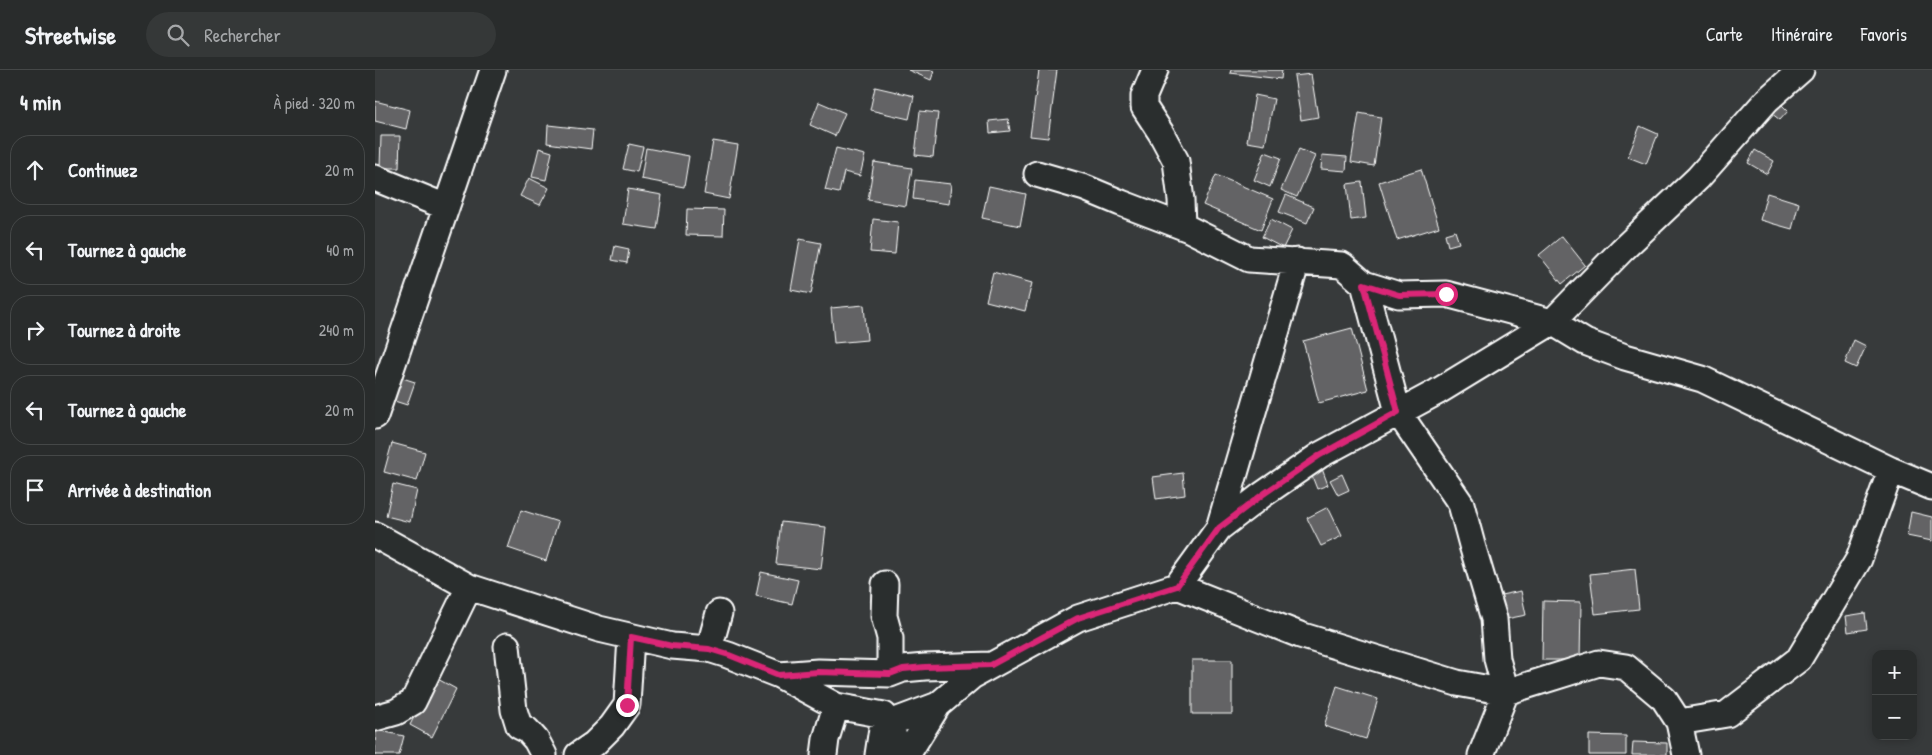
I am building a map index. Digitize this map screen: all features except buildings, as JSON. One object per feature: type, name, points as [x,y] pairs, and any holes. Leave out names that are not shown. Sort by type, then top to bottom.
[{"type":"street","points":[[375,416],[493,70]]},
{"type":"street","points":[[1155,70],[1145,96],[1144,107],[1176,161],[1182,226]]},
{"type":"street","points":[[907,755],[938,705],[972,676],[1078,618],[1177,586],[1219,528],[1262,495],[1320,455],[1437,392],[1553,322],[1623,250],[1698,178],[1767,100],[1801,70]]},
{"type":"street","points":[[1037,174],[1085,188],[1182,226],[1249,259],[1342,265],[1364,284],[1399,295],[1446,294],[1553,322],[1585,342],[1617,354],[1702,379],[1891,470],[1932,486]]},
{"type":"street","points":[[375,178],[446,207]]},
{"type":"street","points":[[1219,528],[1297,261]]},
{"type":"street","points":[[1364,284],[1398,412],[1461,504],[1471,545],[1495,619],[1497,659],[1505,692],[1481,755]]},
{"type":"street","points":[[1679,722],[1727,714],[1799,659],[1859,559],[1891,470]]},
{"type":"street","points":[[375,535],[469,587],[599,629],[672,646],[709,649],[729,655],[779,675],[836,706],[887,719],[938,705]]},
{"type":"street","points":[[885,584],[884,616],[890,638],[890,674]]},
{"type":"street","points":[[1177,586],[1300,635],[1457,683],[1505,692],[1599,663],[1626,668],[1664,699],[1679,722],[1686,755]]},
{"type":"street","points":[[375,718],[395,712],[413,702],[469,587]]},
{"type":"street","points":[[709,649],[719,613]]},
{"type":"street","points":[[578,755],[594,744],[612,726],[627,705],[631,637]]},
{"type":"street","points":[[507,646],[514,710],[519,726],[527,730],[536,740],[544,755]]},
{"type":"street","points":[[779,675],[818,672],[890,674],[903,669],[925,667],[991,665]]},
{"type":"street","points":[[823,755],[836,706]]},
{"type":"street","points":[[878,755],[887,719]]},
{"type":"street","points":[[887,719],[899,755]]},
{"type":"route","points":[[627,705],[631,637],[672,646],[709,649],[779,675],[818,672],[890,674],[903,669],[925,667],[991,665],[1078,618],[1177,586],[1219,528],[1262,495],[1320,455],[1398,412],[1364,284],[1399,295],[1446,294]]}]
